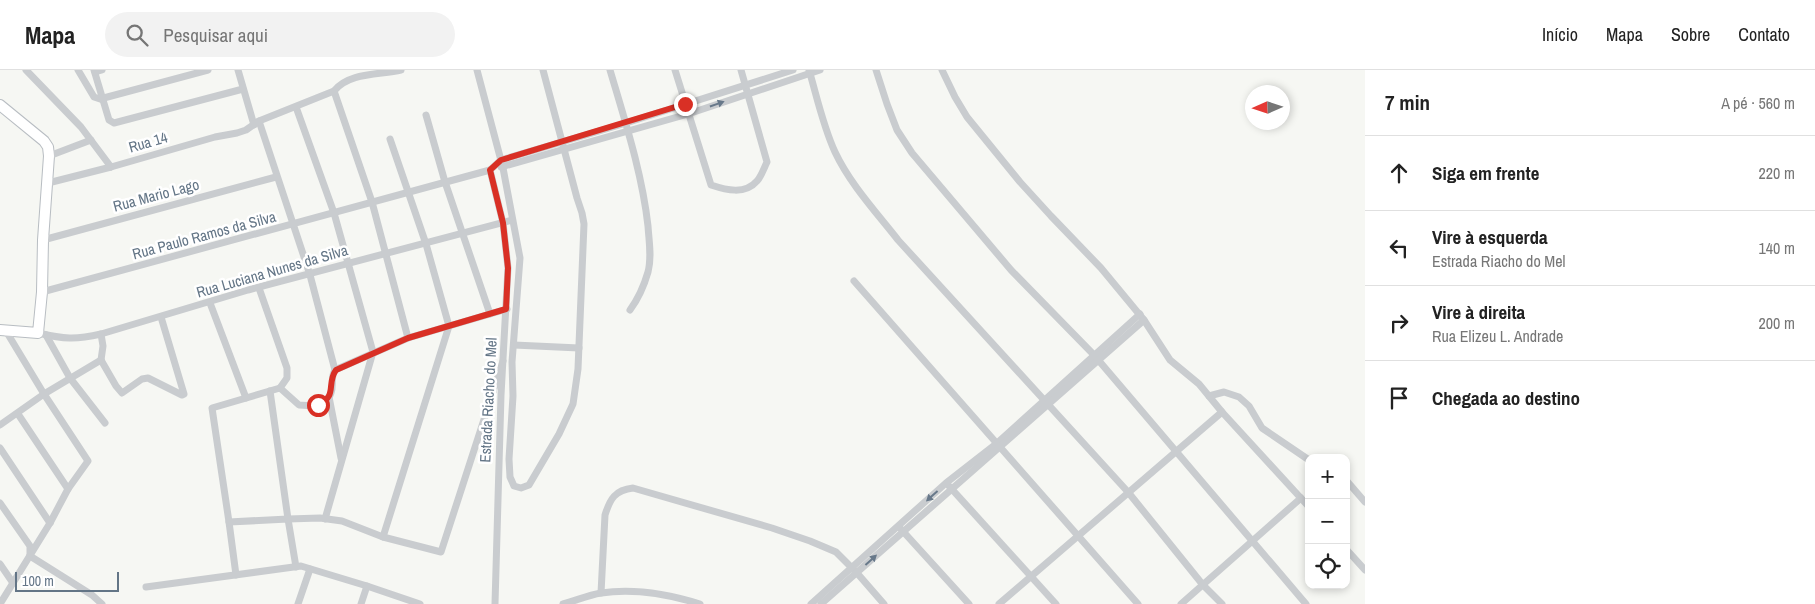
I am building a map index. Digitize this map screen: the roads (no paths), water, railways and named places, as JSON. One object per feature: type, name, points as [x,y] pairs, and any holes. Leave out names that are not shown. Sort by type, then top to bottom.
[{"type":"street","points":[[26,70],[81,127],[111,167]]},
{"type":"street","points":[[78,70],[94,96],[102,98],[208,70]]},
{"type":"street","points":[[238,70],[243,89],[294,225],[336,370]]},
{"type":"street","name":"Rua 14","points":[[48,183],[215,137],[237,134],[256,123],[334,91],[347,80],[401,70]]},
{"type":"street","name":"Estrada Riacho do Mel","points":[[477,70],[497,166],[520,258],[514,344],[510,477],[514,486],[521,488],[529,485],[559,434],[573,404],[579,348]]},
{"type":"street","points":[[514,344],[579,348],[584,224],[543,70]]},
{"type":"street","points":[[610,70],[626,123],[646,206],[650,252],[648,272],[638,299],[630,310]]},
{"type":"street","points":[[675,70],[711,185],[726,190],[742,190],[757,181],[766,162],[740,70]]},
{"type":"street","points":[[497,166],[562,142],[793,70]]},
{"type":"street","points":[[497,166],[628,132],[688,114],[809,71],[820,70]]},
{"type":"street","points":[[876,70],[897,130],[906,146],[1011,270],[1096,358],[1306,604]]},
{"type":"street","points":[[942,70],[968,117],[1009,168],[1051,216],[1101,268],[1142,317],[1170,360],[1199,384],[1222,412],[1305,502]]},
{"type":"street","points":[[97,71],[102,98],[109,120],[114,123],[243,89]]},
{"type":"street","points":[[809,71],[828,135],[844,170],[898,240],[1128,492],[1203,585],[1222,604]]},
{"type":"street","points":[[334,91],[372,202],[408,338]]},
{"type":"street","points":[[0,105],[44,140],[48,147],[42,334],[70,378],[105,423]]},
{"type":"street","points":[[296,107],[334,213],[374,352],[325,519]]},
{"type":"street","points":[[426,115],[445,182],[490,314]]},
{"type":"street","points":[[383,537],[449,326],[426,244],[390,139]]},
{"type":"street","points":[[49,156],[91,140]]},
{"type":"street","name":"Estrada Riacho do Mel","points":[[495,604],[508,268],[497,166]]},
{"type":"street","name":"Rua Paulo Ramos da Silva","points":[[42,292],[294,225],[372,202],[408,194],[497,166]]},
{"type":"street","name":"Rua Mario Lago","points":[[44,240],[276,177]]},
{"type":"street","name":"Rua Luciana Nunes da Silva","points":[[42,334],[80,339],[101,334],[259,288],[512,220]]},
{"type":"street","points":[[854,281],[998,446],[1080,535],[1138,604]]},
{"type":"street","points":[[236,574],[212,409],[280,388],[287,378],[287,368],[259,288]]},
{"type":"street","points":[[210,303],[246,398]]},
{"type":"street","points":[[280,388],[299,405],[318,405],[329,397],[332,375],[336,370],[408,338],[506,309]]},
{"type":"street","points":[[101,334],[104,346],[101,360],[122,393],[142,379],[148,378],[182,395],[184,394],[161,317]]},
{"type":"street","points":[[811,604],[854,570],[949,486],[998,446],[1142,317]]},
{"type":"street","points":[[3,330],[42,334]]},
{"type":"street","points":[[0,604],[50,523],[68,489],[88,461],[3,330]]},
{"type":"street","points":[[0,425],[44,394],[101,360]]},
{"type":"street","points":[[229,522],[325,519],[342,522],[383,537],[441,552],[503,361]]},
{"type":"street","points":[[270,391],[296,567]]},
{"type":"street","points":[[1209,396],[1224,392],[1239,397],[1249,406],[1262,428],[1305,457]]},
{"type":"street","points":[[329,397],[342,461]]},
{"type":"street","points":[[999,604],[1222,412]]},
{"type":"street","points":[[18,414],[68,489]]},
{"type":"street","points":[[0,448],[50,523]]},
{"type":"street","points":[[1350,485],[1365,502]]},
{"type":"street","points":[[949,486],[1056,604]]},
{"type":"street","points":[[601,593],[606,515],[609,504],[613,496],[619,491],[633,488],[789,533],[836,552],[884,604]]},
{"type":"street","points":[[1181,604],[1301,498]]},
{"type":"street","points":[[0,503],[30,546],[30,556]]},
{"type":"street","points":[[900,529],[969,604]]},
{"type":"street","points":[[1350,553],[1365,570]]},
{"type":"street","points":[[30,556],[92,595],[102,604]]},
{"type":"street","points":[[0,564],[13,583]]},
{"type":"street","points":[[146,586],[301,566],[420,604]]},
{"type":"street","points":[[298,604],[310,569]]},
{"type":"street","points":[[821,604],[854,570]]},
{"type":"street","points":[[361,604],[367,586]]},
{"type":"street","points":[[563,604],[601,593],[641,592],[676,597],[700,604]]}]
